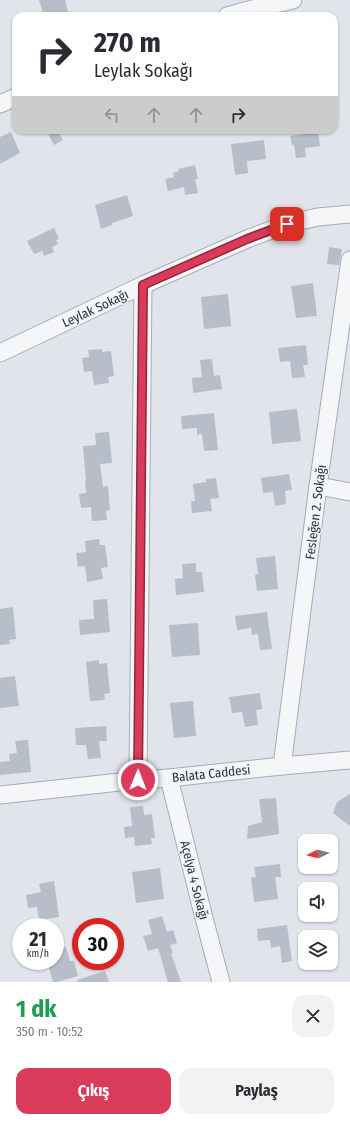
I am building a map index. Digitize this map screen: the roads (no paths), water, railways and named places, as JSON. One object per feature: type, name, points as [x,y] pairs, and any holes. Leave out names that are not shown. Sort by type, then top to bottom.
[{"type":"street","points":[[240,12],[293,0]]},
{"type":"street","points":[[0,104],[12,99]]},
{"type":"street","name":"Leylak Sokağı","points":[[0,353],[143,285],[247,239],[287,224],[318,217],[350,214]]},
{"type":"street","name":"Fesleğen 2. Sokağı","points":[[282,766],[318,486],[350,260]]},
{"type":"street","points":[[138,780],[143,285]]},
{"type":"street","points":[[318,486],[350,492]]},
{"type":"street","name":"Balata Caddesi","points":[[0,795],[350,760]]},
{"type":"street","name":"Açelya 4 Sokağı","points":[[169,778],[221,982]]}]
